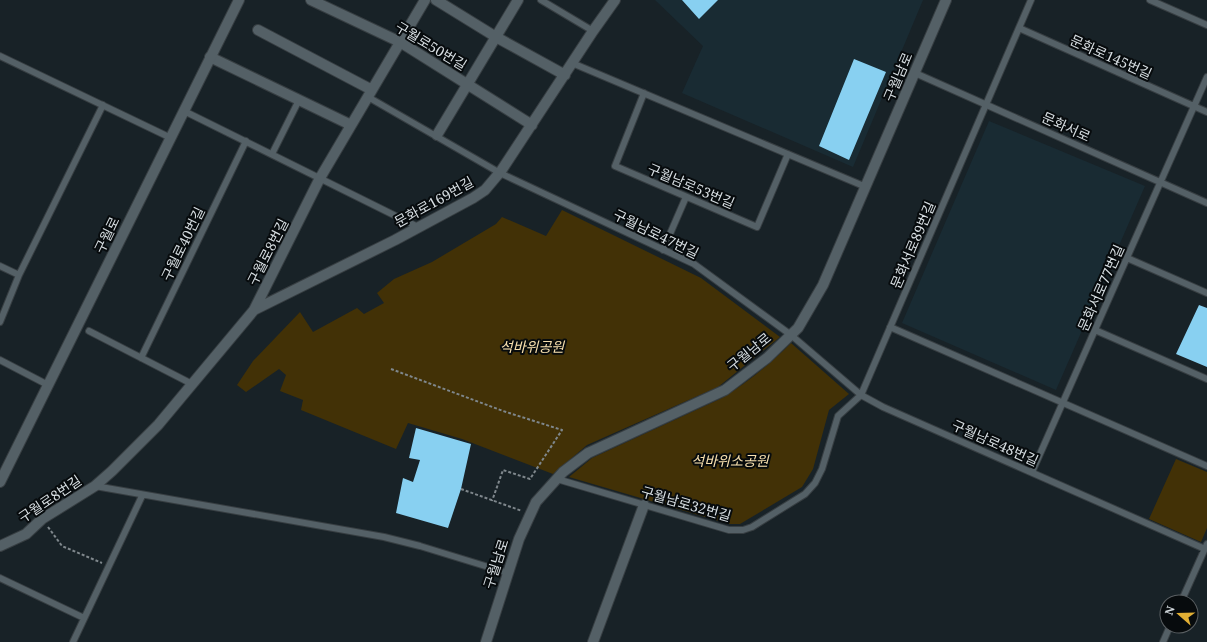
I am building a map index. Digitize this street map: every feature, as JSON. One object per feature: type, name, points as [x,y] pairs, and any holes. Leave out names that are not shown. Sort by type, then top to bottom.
[{"type":"street","name":"구월로","points":[[0,482],[239,0]]},
{"type":"street","name":"구월로50번길","points":[[311,0],[400,42],[532,125]]},
{"type":"street","name":"구월로8번길","points":[[0,546],[26,534],[42,519],[95,486],[158,426],[254,310],[320,178],[425,0]]},
{"type":"street","points":[[436,0],[496,37],[565,75]]},
{"type":"street","points":[[437,135],[518,0]]},
{"type":"street","name":"문화로169번길","points":[[254,310],[418,227],[473,198],[485,190],[500,173],[615,0]]},
{"type":"street","name":"구월남로","points":[[486,642],[519,539],[536,502],[557,478],[588,453],[725,390],[767,358],[798,328],[823,285],[946,0]]},
{"type":"street","points":[[258,30],[370,93]]},
{"type":"street","points":[[210,57],[351,125]]},
{"type":"street","points":[[593,642],[644,505]]},
{"type":"lane","points":[[541,0],[593,31]]},
{"type":"lane","name":"문화서로89번길","points":[[861,395],[1031,0]]},
{"type":"lane","points":[[1150,0],[1207,25]]},
{"type":"lane","name":"문화로145번길","points":[[1019,28],[1207,112]]},
{"type":"lane","points":[[0,56],[171,138]]},
{"type":"lane","points":[[572,63],[866,187]]},
{"type":"lane","name":"문화서로","points":[[915,73],[1207,203]]},
{"type":"lane","points":[[1160,182],[1207,77]]},
{"type":"lane","name":"구월남로47번길","points":[[370,93],[500,173],[694,264],[791,335]]},
{"type":"lane","name":"구월남로53번길","points":[[644,93],[615,166],[686,197],[757,227],[788,154]]},
{"type":"lane","points":[[272,154],[299,100]]},
{"type":"lane","points":[[0,322],[20,275],[102,105]]},
{"type":"lane","points":[[184,110],[418,227]]},
{"type":"lane","name":"구월로40번길","points":[[141,358],[246,142]]},
{"type":"lane","name":"문화서로77번길","points":[[1032,472],[1160,182]]},
{"type":"lane","points":[[663,250],[686,197]]},
{"type":"lane","points":[[1127,258],[1207,293]]},
{"type":"lane","points":[[0,266],[20,275]]},
{"type":"lane","points":[[890,327],[1207,466]]},
{"type":"lane","points":[[1095,330],[1207,379]]},
{"type":"lane","points":[[89,331],[192,384]]},
{"type":"lane","name":"구월남로48번길","points":[[791,335],[861,395],[882,407],[1206,546]]},
{"type":"lane","points":[[0,360],[48,385]]},
{"type":"lane","name":"구월남로32번길","points":[[557,478],[729,530],[744,530],[752,527],[805,494],[815,482],[822,469],[838,416],[861,395]]},
{"type":"lane","name":"구월로8번길","points":[[95,486],[142,496],[390,538],[508,573]]},
{"type":"lane","points":[[73,642],[142,496]]},
{"type":"lane","points":[[1185,594],[1206,546]]},
{"type":"lane","points":[[0,578],[84,618]]},
{"type":"path","points":[[391,369],[503,411],[562,430],[530,479],[503,470],[492,500]]},
{"type":"path","points":[[461,489],[530,514]]},
{"type":"path","points":[[42,519],[62,546],[109,566]]},
{"type":"shaded area","points":[[655,0],[923,0],[853,167],[682,93],[703,46]]},
{"type":"shaded area","points":[[989,121],[1145,186],[1056,390],[902,323]]},
{"type":"green space","name":"석바위공원","points":[[562,210],[701,278],[780,337],[718,387],[587,445],[553,474],[462,439],[408,423],[396,449],[301,410],[303,400],[280,391],[286,375],[279,369],[246,392],[237,385],[253,361],[300,312],[313,332],[357,308],[364,314],[384,303],[377,293],[394,279],[432,262],[496,224],[502,217],[546,236]]},
{"type":"green space","name":"석바위소공원","points":[[791,343],[849,394],[829,410],[813,469],[802,487],[740,524],[729,524],[569,477],[592,458],[722,398],[758,373]]},
{"type":"green space","points":[[1176,459],[1207,472],[1207,528],[1201,542],[1149,519]]},
{"type":"building","points":[[682,0],[718,0],[699,19]]},
{"type":"building","points":[[854,59],[886,72],[849,160],[819,146]]},
{"type":"building","points":[[1199,305],[1207,308],[1207,367],[1176,354]]},
{"type":"building","points":[[416,428],[471,444],[461,489],[448,528],[396,513],[403,478],[413,482],[420,460],[409,458]]}]
